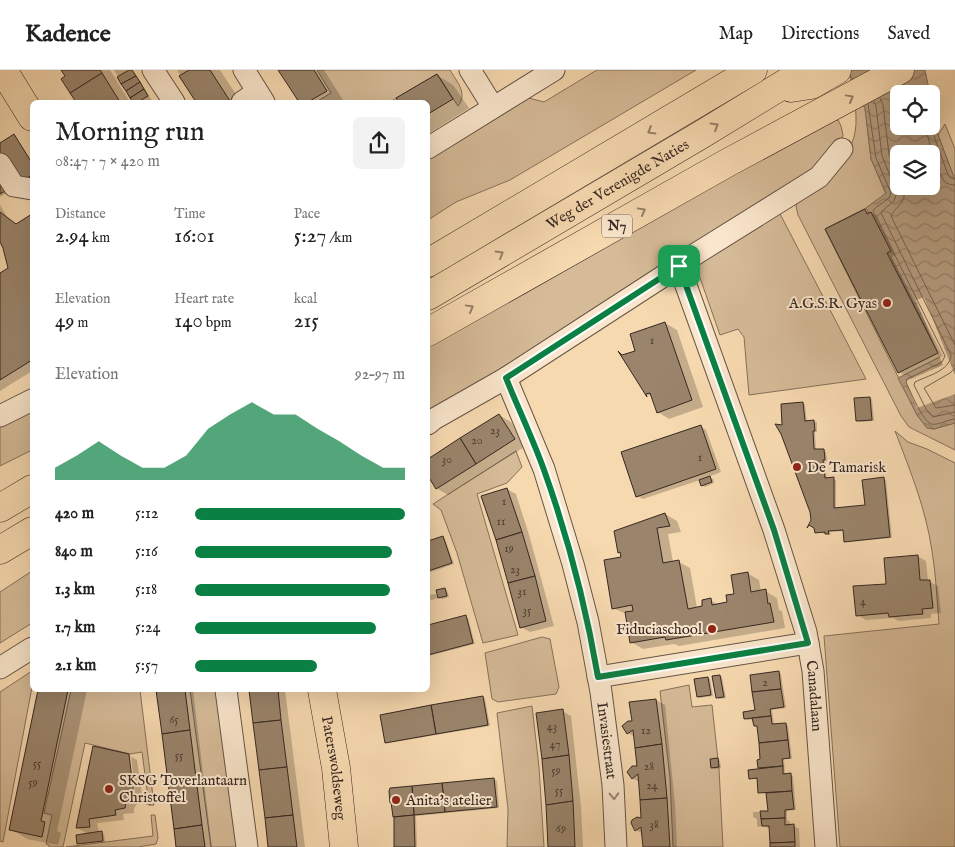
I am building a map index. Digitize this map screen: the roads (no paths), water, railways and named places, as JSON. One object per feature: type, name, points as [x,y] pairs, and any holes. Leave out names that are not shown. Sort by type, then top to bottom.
[{"type":"main road","points":[[3,70],[30,113]]},
{"type":"main road","name":"Weg der Verenigde Naties","points":[[430,262],[753,70]]},
{"type":"main road","name":"N7","points":[[807,76],[837,70]]},
{"type":"main road","name":"N7","points":[[430,331],[727,163],[900,70]]},
{"type":"main road","name":"Weg der Verenigde Naties","points":[[430,295],[775,90],[807,76]]},
{"type":"main road","points":[[0,508],[30,490]]},
{"type":"main road","points":[[0,550],[30,532]]},
{"type":"main road","name":"Paterswoldseweg","points":[[322,692],[336,768],[344,847]]},
{"type":"street","points":[[153,70],[173,100]]},
{"type":"street","points":[[244,70],[254,99]]},
{"type":"street","points":[[470,70],[493,108]]},
{"type":"street","points":[[430,147],[554,70]]},
{"type":"street","points":[[430,422],[506,378],[679,266],[694,254],[819,177],[842,149]]},
{"type":"street","points":[[0,164],[14,186],[30,189]]},
{"type":"street","name":"Canadalaan","points":[[679,266],[774,530],[808,643],[813,671],[826,847]]},
{"type":"street","name":"Invasiestraat","points":[[506,378],[544,469],[588,622],[598,677],[613,785],[616,847]]},
{"type":"street","points":[[0,416],[30,401]]},
{"type":"street","points":[[598,677],[808,643]]},
{"type":"street","points":[[0,668],[30,649]]},
{"type":"street","points":[[226,692],[247,847]]},
{"type":"water","points":[[849,70],[925,70],[928,85],[890,85],[890,135],[938,135],[955,180],[955,423],[934,429],[927,428],[917,415],[898,378],[940,357],[866,208],[886,193],[871,159],[865,108],[853,90]]},
{"type":"place","name":"A.G.S.R. Gyas","points":[[887,303]]},
{"type":"place","name":"De Tamarisk","points":[[797,467]]},
{"type":"place","name":"Fiduciaschool","points":[[712,629]]},
{"type":"place","name":"SKSG Toverlantaarn Christoffel","points":[[109,789]]},
{"type":"place","name":"Anita's atelier","points":[[396,800]]}]
